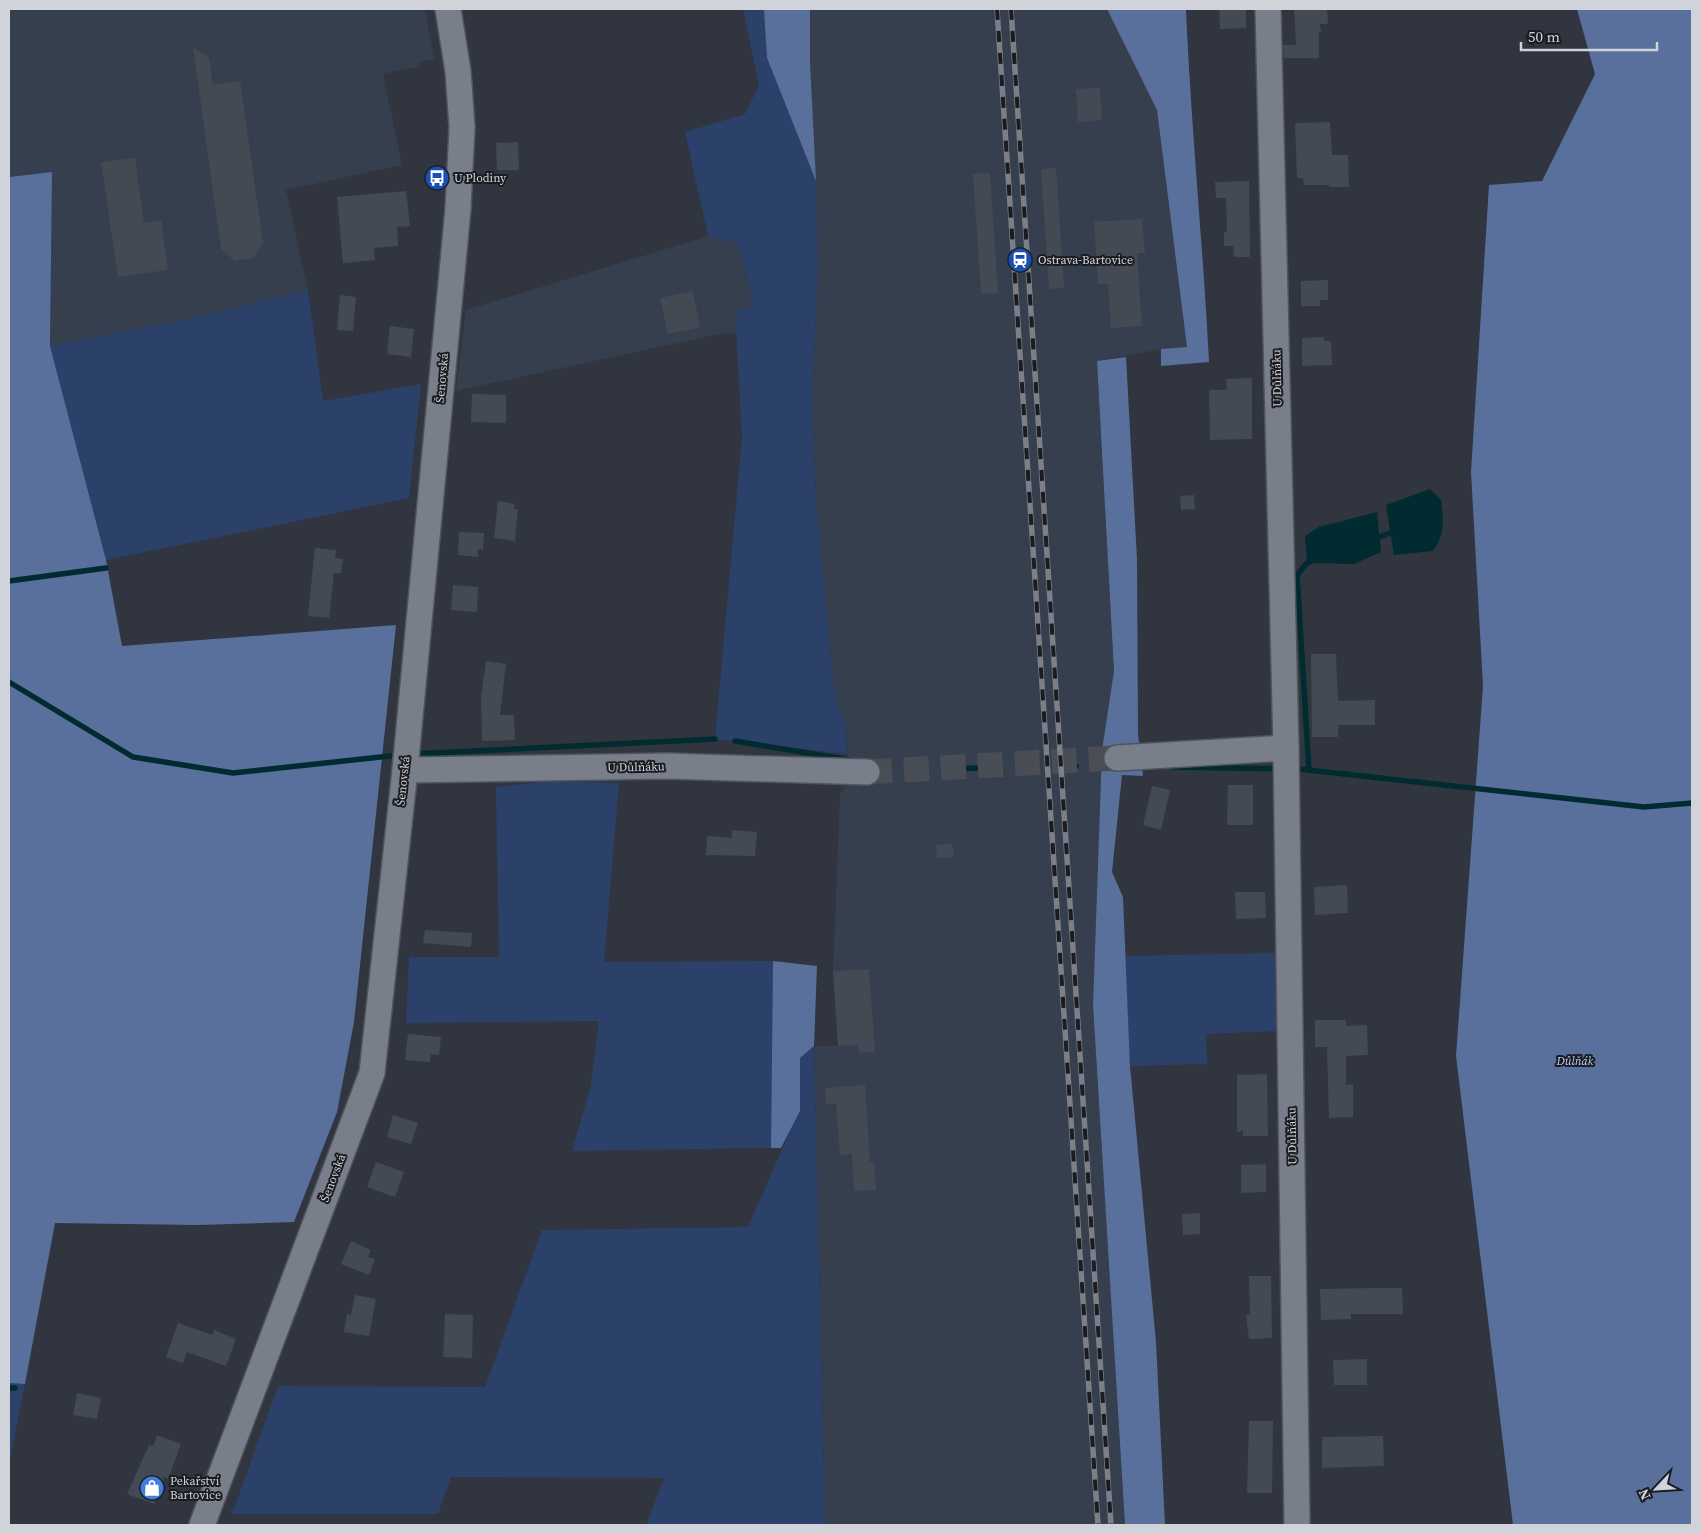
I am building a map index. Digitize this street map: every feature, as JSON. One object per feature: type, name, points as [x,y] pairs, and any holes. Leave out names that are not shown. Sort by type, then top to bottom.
[{"type":"street","name":"Šenovská","points":[[202,1525],[372,1073],[405,770],[459,201],[462,127],[458,71],[448,9]]},
{"type":"street","name":"U Důlňáku","points":[[1268,9],[1286,748],[1297,1525]]},
{"type":"street","points":[[1117,758],[1286,748]]},
{"type":"street","name":"U Důlňáku","points":[[405,770],[667,766],[867,772]]},
{"type":"shaded area","points":[[9,9],[425,9],[434,59],[419,62],[420,66],[383,74],[402,165],[286,190],[308,290],[194,318],[50,346],[52,172],[9,177]]},
{"type":"shaded area","points":[[743,9],[764,9],[767,58],[816,181],[818,267],[812,401],[816,501],[835,699],[846,725],[847,754],[715,739],[742,437],[735,311],[754,306],[737,243],[708,236],[685,132],[745,114],[759,85]]},
{"type":"shaded area","points":[[810,9],[1107,9],[1157,110],[1187,347],[1161,349],[1097,361],[1114,671],[1102,750],[1093,1005],[1125,1525],[825,1525],[814,1046],[838,1046],[833,971],[840,793],[849,784],[846,725],[835,699],[816,501],[812,401],[818,267],[810,63]]},
{"type":"shaded area","points":[[708,236],[737,243],[754,307],[735,311],[736,334],[729,332],[456,391],[466,310]]},
{"type":"shaded area","points":[[308,290],[323,401],[421,384],[409,498],[106,560],[50,346],[194,318]]},
{"type":"shaded area","points":[[1430,489],[1441,500],[1442,507],[1443,526],[1437,545],[1433,551],[1394,555],[1386,505]]},
{"type":"shaded area","points":[[1377,512],[1381,552],[1354,564],[1307,563],[1305,536],[1319,527]]},
{"type":"shaded area","points":[[551,781],[619,783],[604,962],[773,961],[771,1148],[572,1151],[591,1085],[599,1021],[406,1023],[409,957],[499,957],[496,787]]},
{"type":"shaded area","points":[[1277,953],[1279,1031],[1206,1034],[1207,1064],[1130,1066],[1125,956]]},
{"type":"shaded area","points":[[814,1046],[825,1525],[646,1525],[664,1478],[451,1477],[438,1514],[232,1514],[278,1386],[485,1387],[542,1230],[748,1227],[799,1111],[800,1058]]},
{"type":"shaded area","points":[[9,1383],[25,1384],[9,1464]]},
{"type":"green space","points":[[764,9],[810,9],[810,63],[816,181],[767,58]]},
{"type":"green space","points":[[1107,9],[1186,9],[1209,362],[1161,366],[1161,349],[1187,347],[1157,110]]},
{"type":"green space","name":"Důlňák","points":[[1577,9],[1692,9],[1692,1525],[1513,1525],[1456,1056],[1483,686],[1471,472],[1489,185],[1542,181],[1595,74]]},
{"type":"green space","points":[[52,172],[50,346],[106,560],[122,646],[396,625],[354,1022],[337,1112],[294,1222],[198,1225],[55,1223],[25,1384],[9,1383],[9,177]]},
{"type":"green space","points":[[1126,357],[1137,559],[1138,733],[1143,776],[1122,775],[1112,872],[1123,897],[1130,1066],[1156,1342],[1165,1525],[1125,1525],[1093,1005],[1102,750],[1114,671],[1097,361]]},
{"type":"green space","points":[[773,961],[817,966],[814,1046],[800,1058],[800,1111],[781,1148],[771,1148]]},
{"type":"building","points":[[1219,9],[1246,9],[1246,28],[1220,29]]},
{"type":"building","points":[[1294,9],[1327,9],[1328,24],[1320,24],[1319,58],[1284,58],[1283,45],[1296,45]]},
{"type":"building","points":[[193,47],[209,58],[213,85],[240,81],[263,243],[253,258],[235,261],[221,249]]},
{"type":"building","points":[[1100,88],[1102,120],[1078,122],[1076,89]]},
{"type":"building","points":[[1330,122],[1332,155],[1348,155],[1349,187],[1304,185],[1303,178],[1297,178],[1295,123]]},
{"type":"building","points":[[518,142],[519,170],[497,170],[496,143]]},
{"type":"building","points":[[135,158],[144,223],[161,220],[168,270],[118,277],[101,162]]},
{"type":"building","points":[[1056,168],[1064,288],[1049,289],[1041,169]]},
{"type":"building","points":[[990,173],[998,293],[981,294],[973,174]]},
{"type":"building","points":[[1249,181],[1250,257],[1234,257],[1233,246],[1224,246],[1224,232],[1227,232],[1226,198],[1216,198],[1215,182]]},
{"type":"building","points":[[406,191],[410,226],[397,227],[398,246],[374,248],[375,260],[343,263],[337,197]]},
{"type":"building","points":[[1142,219],[1145,253],[1137,253],[1142,326],[1111,328],[1108,284],[1098,284],[1094,222]]},
{"type":"building","points":[[1328,280],[1328,300],[1320,300],[1320,306],[1301,306],[1301,281]]},
{"type":"building","points":[[689,292],[693,293],[700,325],[697,328],[668,334],[660,298]]},
{"type":"building","points":[[340,295],[356,297],[353,331],[337,330]]},
{"type":"building","points":[[390,326],[414,329],[411,357],[387,354]]},
{"type":"building","points":[[1324,337],[1324,341],[1331,341],[1332,365],[1302,366],[1302,338]]},
{"type":"building","points":[[1252,378],[1252,439],[1210,440],[1209,390],[1227,390],[1226,379]]},
{"type":"building","points":[[472,394],[506,395],[506,423],[471,422]]},
{"type":"building","points":[[1194,495],[1195,509],[1181,510],[1180,496]]},
{"type":"building","points":[[498,501],[515,504],[514,509],[518,509],[515,541],[494,538]]},
{"type":"building","points":[[459,532],[484,533],[483,550],[478,549],[478,557],[458,555]]},
{"type":"building","points":[[315,548],[336,550],[335,558],[343,559],[341,573],[334,573],[329,618],[308,616]]},
{"type":"building","points":[[453,585],[478,587],[477,612],[451,610]]},
{"type":"building","points":[[1311,654],[1336,654],[1338,701],[1375,700],[1375,725],[1338,725],[1338,737],[1312,737]]},
{"type":"building","points":[[486,661],[506,664],[500,715],[514,715],[515,740],[482,741],[481,697]]},
{"type":"building","points":[[1228,785],[1253,785],[1253,825],[1227,825]]},
{"type":"building","points":[[1152,786],[1170,790],[1161,830],[1143,825]]},
{"type":"building","points":[[732,830],[757,832],[755,856],[706,855],[707,836],[732,838]]},
{"type":"building","points":[[952,843],[954,857],[937,858],[936,845]]},
{"type":"building","points":[[1347,885],[1348,913],[1315,915],[1314,887]]},
{"type":"building","points":[[1235,892],[1265,892],[1266,918],[1236,919]]},
{"type":"building","points":[[425,930],[472,933],[471,947],[423,943]]},
{"type":"building","points":[[869,969],[875,1052],[859,1053],[858,1045],[838,1046],[833,971]]},
{"type":"building","points":[[1315,1020],[1346,1020],[1346,1026],[1367,1025],[1368,1055],[1346,1056],[1346,1085],[1353,1084],[1353,1117],[1329,1118],[1327,1047],[1315,1047]]},
{"type":"building","points":[[408,1034],[441,1037],[439,1055],[431,1054],[430,1062],[405,1060]]},
{"type":"building","points":[[1267,1074],[1268,1136],[1243,1136],[1243,1131],[1237,1132],[1237,1075]]},
{"type":"building","points":[[865,1085],[870,1162],[874,1162],[876,1190],[854,1191],[852,1154],[840,1155],[836,1104],[826,1104],[825,1088]]},
{"type":"building","points":[[393,1115],[418,1123],[411,1144],[387,1137]]},
{"type":"building","points":[[376,1162],[404,1172],[395,1197],[367,1187]]},
{"type":"building","points":[[1266,1164],[1266,1192],[1241,1193],[1241,1165]]},
{"type":"building","points":[[1200,1213],[1200,1234],[1183,1235],[1182,1214]]},
{"type":"building","points":[[351,1241],[371,1250],[368,1257],[375,1259],[369,1275],[341,1264]]},
{"type":"building","points":[[1249,1276],[1271,1276],[1272,1338],[1249,1339],[1246,1315],[1250,1315]]},
{"type":"building","points":[[1402,1288],[1403,1314],[1351,1314],[1351,1319],[1321,1320],[1320,1289]]},
{"type":"building","points":[[355,1295],[376,1299],[369,1336],[344,1332],[347,1314],[351,1315]]},
{"type":"building","points":[[445,1314],[473,1315],[472,1358],[443,1357]]},
{"type":"building","points":[[178,1323],[212,1335],[214,1330],[236,1339],[226,1366],[187,1352],[183,1363],[166,1357]]},
{"type":"building","points":[[1367,1359],[1367,1385],[1334,1385],[1333,1360]]},
{"type":"building","points":[[77,1393],[101,1398],[97,1419],[73,1415]]},
{"type":"building","points":[[1249,1421],[1273,1421],[1272,1493],[1247,1493]]},
{"type":"building","points":[[157,1435],[181,1444],[168,1479],[164,1477],[154,1504],[127,1494],[149,1445],[153,1446]]},
{"type":"building","points":[[1383,1436],[1384,1466],[1322,1468],[1322,1437]]},
{"type":"waterway","points":[[1375,539],[1390,533]]},
{"type":"waterway","points":[[1309,770],[1297,575],[1307,563],[1312,561]]},
{"type":"waterway","points":[[9,581],[106,568]]},
{"type":"waterway","points":[[9,682],[133,757],[233,773],[390,756]]},
{"type":"waterway","points":[[413,754],[715,739]]},
{"type":"waterway","points":[[735,741],[850,760]]},
{"type":"waterway","points":[[1100,765],[1114,765]]},
{"type":"waterway","points":[[1174,767],[1279,769]]},
{"type":"waterway","points":[[946,769],[980,768]]},
{"type":"waterway","points":[[1299,769],[1644,807],[1692,803]]},
{"type":"waterway","points":[[9,1388],[15,1388]]},
{"type":"tunnel","points":[[867,772],[1117,758]]},
{"type":"railway","points":[[997,9],[1098,1525]]},
{"type":"railway","points":[[1011,9],[1111,1525]]},
{"type":"place","name":"U Plodiny","points":[[437,178]]},
{"type":"place","name":"Ostrava-Bartovice","points":[[1020,260]]},
{"type":"place","name":"Pekařství Bartovice","points":[[152,1488]]}]
